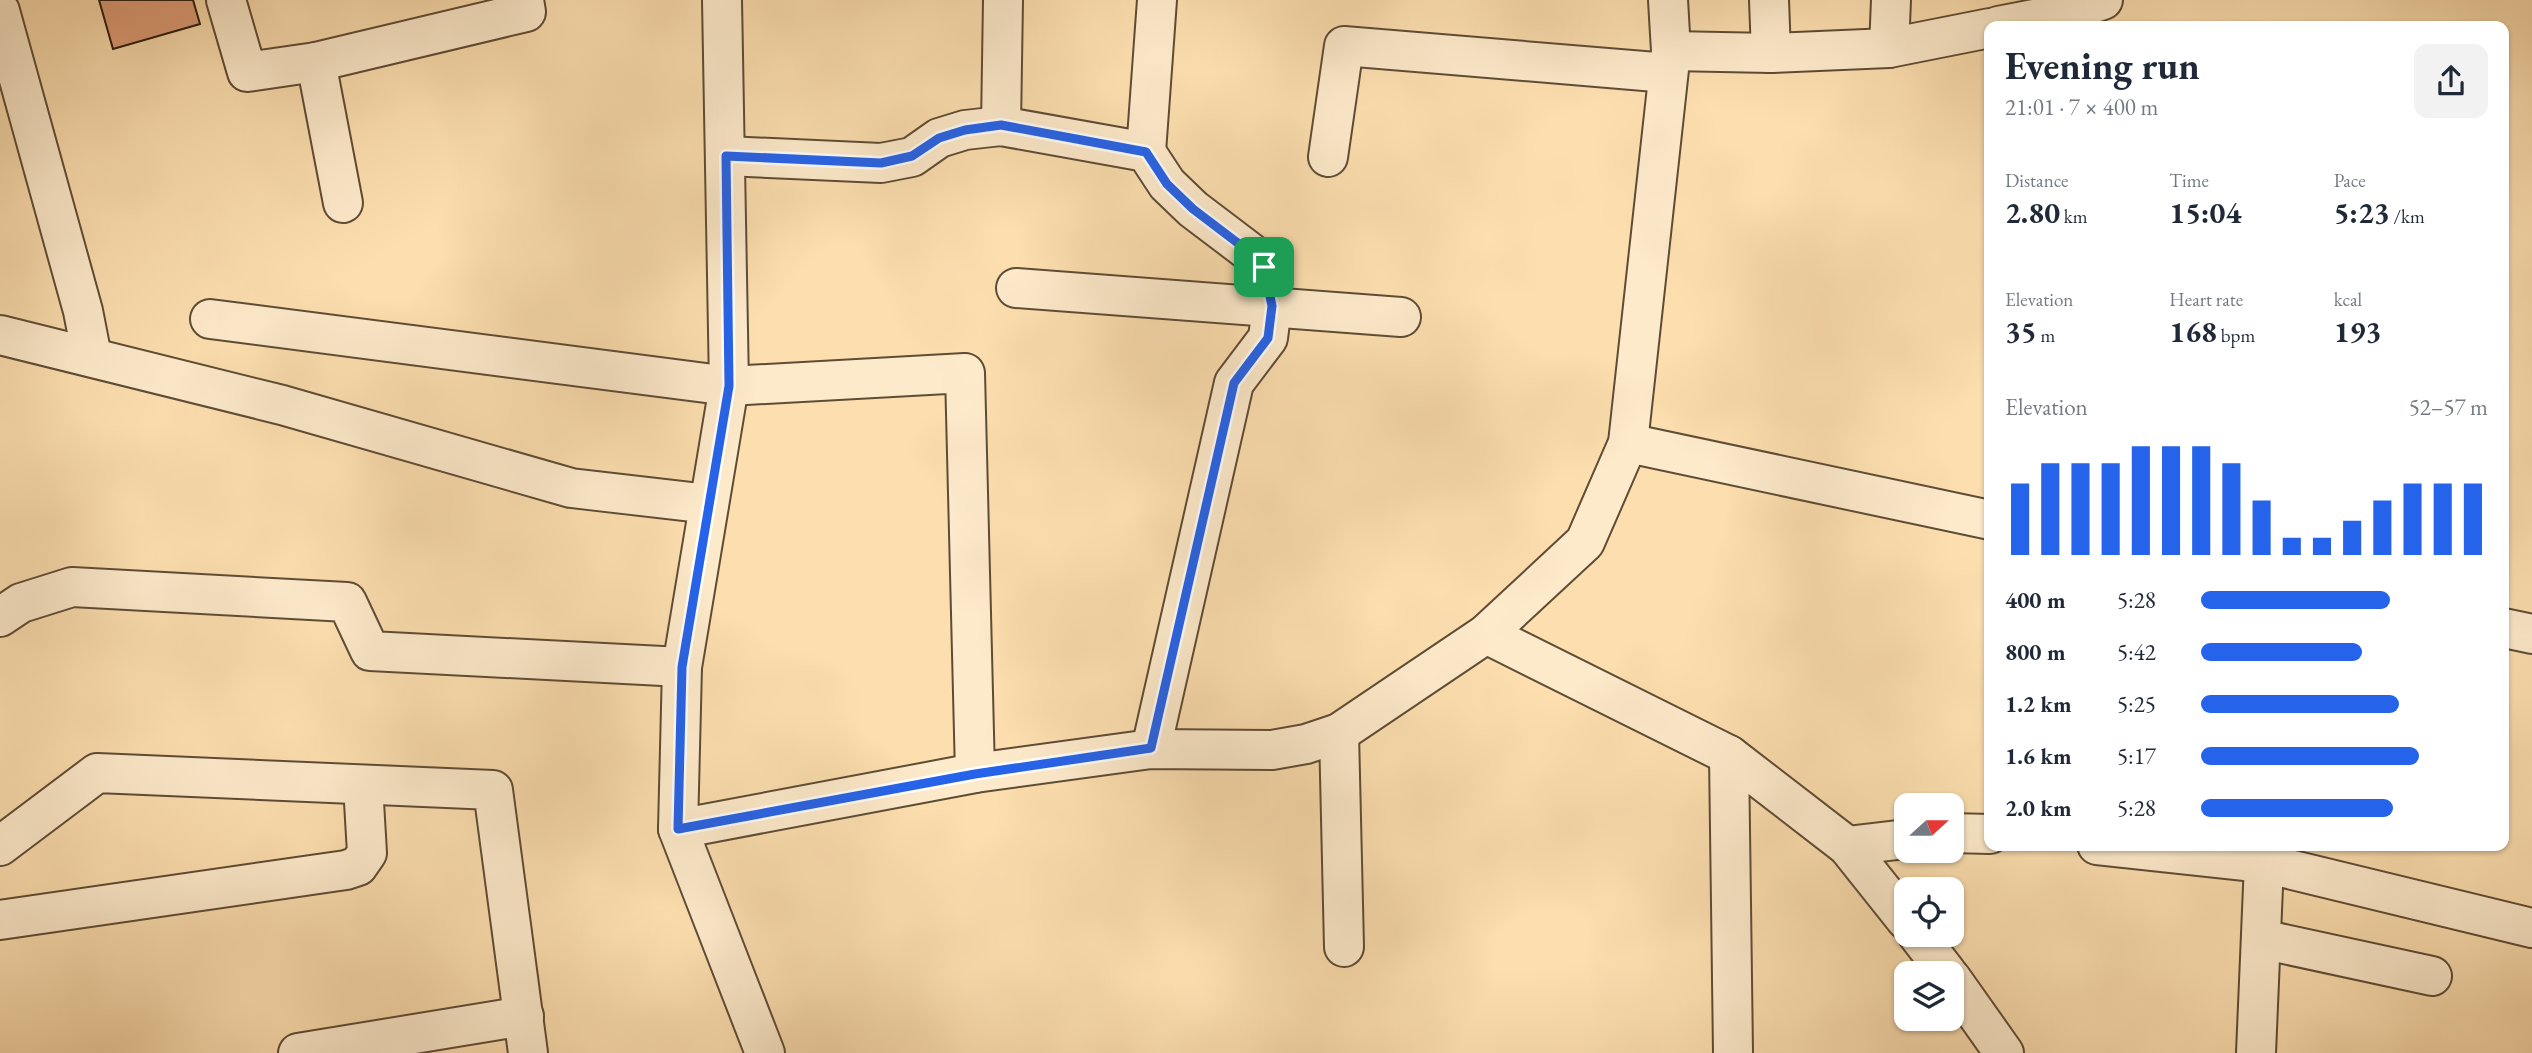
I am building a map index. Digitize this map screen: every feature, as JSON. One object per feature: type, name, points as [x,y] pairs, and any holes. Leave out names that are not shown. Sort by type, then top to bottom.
[{"type":"street","points":[[226,0],[247,72],[316,62],[526,12],[524,0]]},
{"type":"street","points":[[722,0],[729,386],[682,667],[678,829],[765,1053]]},
{"type":"street","points":[[1001,125],[1003,0]]},
{"type":"street","points":[[1151,748],[1234,383],[1268,338],[1272,306],[1264,267],[1251,253],[1193,209],[1167,184],[1146,152],[1157,0]]},
{"type":"street","points":[[678,829],[975,774],[1151,748],[1272,750],[1306,744],[1339,733],[1486,634],[1585,542],[1629,443],[1669,62],[1668,0]]},
{"type":"street","points":[[1769,0],[1771,53]]},
{"type":"street","points":[[1889,48],[1891,0]]},
{"type":"street","points":[[2015,21],[2065,6],[2103,0]]},
{"type":"street","points":[[0,11],[83,311],[92,357]]},
{"type":"street","points":[[1328,158],[1344,46],[1669,62],[1771,53],[1889,48],[1984,29]]},
{"type":"street","points":[[316,62],[344,203]]},
{"type":"street","points":[[726,156],[881,163],[912,156],[939,138],[965,130],[1001,125],[1146,152]]},
{"type":"street","points":[[1016,288],[1401,317]]},
{"type":"street","points":[[210,319],[729,386],[965,373],[975,774]]},
{"type":"street","points":[[0,335],[282,405],[571,488],[709,504]]},
{"type":"street","points":[[1629,443],[1984,519]]},
{"type":"street","points":[[0,617],[21,603],[72,587],[347,602],[370,651],[682,667]]},
{"type":"street","points":[[2509,629],[2532,634]]},
{"type":"street","points":[[1486,634],[1729,755],[1847,846],[1894,905]]},
{"type":"street","points":[[1339,733],[1344,947]]},
{"type":"street","points":[[1729,755],[1733,1053]]},
{"type":"street","points":[[0,846],[97,773],[493,790],[526,1035],[299,1053]]},
{"type":"street","points":[[0,920],[346,870],[358,866],[368,853],[363,785]]},
{"type":"street","points":[[1964,833],[1984,834]]},
{"type":"street","points":[[1847,846],[1894,840]]},
{"type":"street","points":[[2153,851],[2264,863],[2532,928]]},
{"type":"street","points":[[2256,1053],[2264,863]]},
{"type":"street","points":[[2261,939],[2432,976]]},
{"type":"street","points":[[1927,947],[1938,961]]},
{"type":"street","points":[[1964,996],[2004,1053]]},
{"type":"building","points":[[99,0],[193,0],[200,24],[113,49]]},
{"type":"route","points":[[1001,125],[1146,152],[1167,184],[1193,209],[1251,253],[1264,267],[1271,288],[1268,338],[1234,383],[1151,748],[975,774],[678,829],[682,667],[729,386],[726,156],[881,163],[912,156],[939,138],[965,130],[1001,125]]}]
